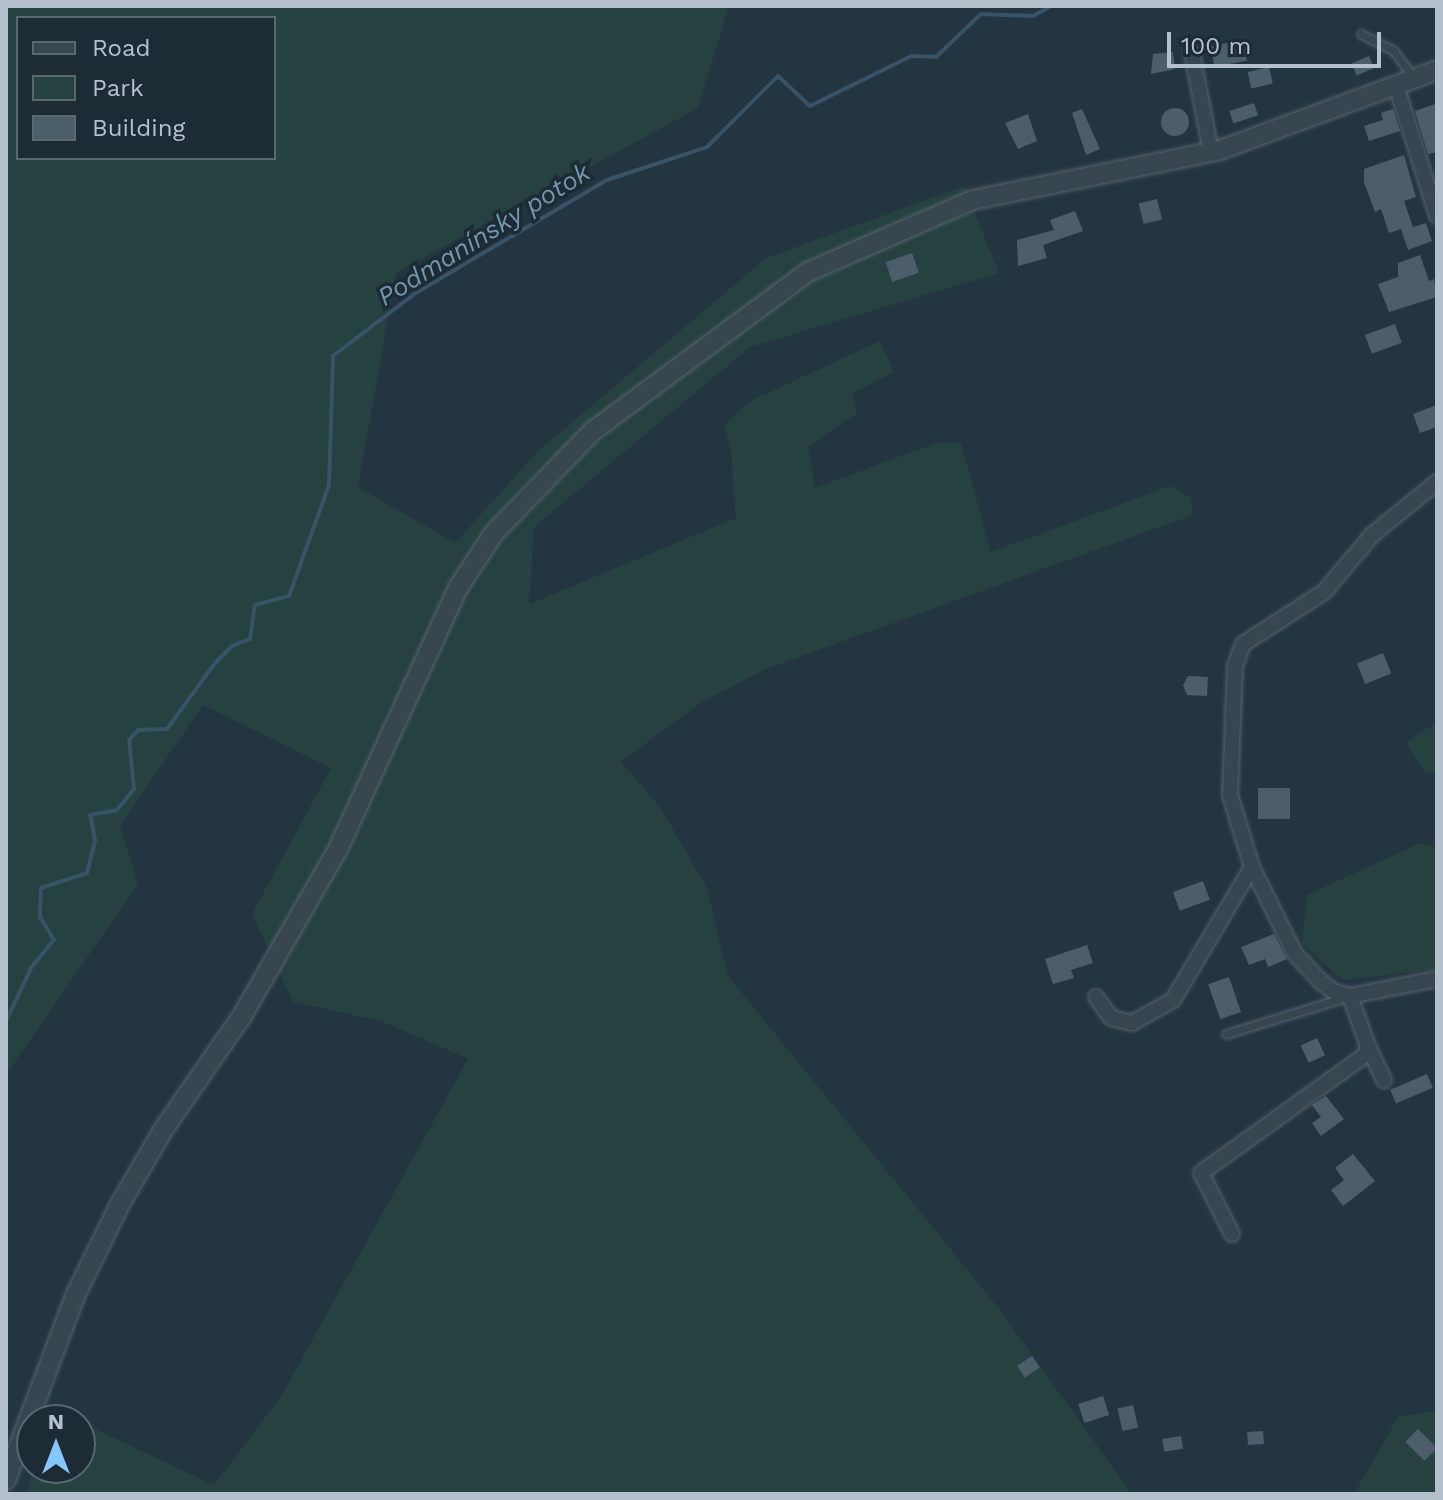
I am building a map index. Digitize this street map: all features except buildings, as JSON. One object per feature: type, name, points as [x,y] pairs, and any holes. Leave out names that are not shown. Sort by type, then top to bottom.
[{"type":"street","points":[[1192,53],[1211,152]]},
{"type":"street","points":[[6,1480],[75,1296],[119,1206],[163,1130],[242,1016],[338,849],[458,588],[494,533],[593,431],[808,272],[973,200],[1211,152],[1437,70]]},
{"type":"street","points":[[1396,85],[1437,216]]},
{"type":"street","points":[[1437,482],[1372,535],[1324,592],[1243,644],[1235,666],[1230,795],[1252,867],[1295,954],[1334,992],[1350,996],[1437,979]]},
{"type":"street","points":[[1096,997],[1111,1018],[1132,1023],[1173,1000],[1252,867]]},
{"type":"street","points":[[1350,996],[1384,1081]]},
{"type":"street","points":[[1232,1234],[1201,1173],[1358,1063],[1368,1046]]},
{"type":"lane","points":[[1361,34],[1393,50],[1414,79]]},
{"type":"lane","points":[[1226,1034],[1350,996]]},
{"type":"green space","points":[[6,6],[729,6],[698,108],[396,273],[358,487],[455,543],[537,452],[766,258],[964,186],[999,273],[750,347],[534,527],[529,604],[736,518],[731,449],[724,425],[750,401],[880,341],[894,372],[853,393],[857,413],[808,447],[815,488],[936,443],[961,443],[991,552],[1170,486],[1190,497],[1193,515],[766,669],[704,701],[621,761],[662,810],[707,888],[728,976],[997,1306],[1132,1494],[25,1494],[29,1484],[96,1484],[96,1430],[214,1485],[280,1398],[468,1059],[381,1021],[293,1002],[252,914],[331,768],[203,705],[120,826],[138,884],[6,1075]]},
{"type":"green space","points":[[1437,722],[1437,772],[1424,772],[1406,742]]},
{"type":"green space","points":[[1420,843],[1437,847],[1437,970],[1342,980],[1302,944],[1307,895]]},
{"type":"green space","points":[[1437,1410],[1437,1494],[1354,1494],[1398,1417]]},
{"type":"waterway","name":"Podmanínsky potok","points":[[6,1021],[31,968],[54,940],[40,917],[41,888],[87,873],[95,840],[90,815],[117,810],[134,789],[129,740],[138,730],[167,729],[215,663],[232,646],[250,639],[255,605],[289,596],[329,485],[333,356],[414,294],[607,180],[707,147],[778,76],[810,106],[911,56],[936,57],[981,14],[1033,16],[1051,6]]}]
